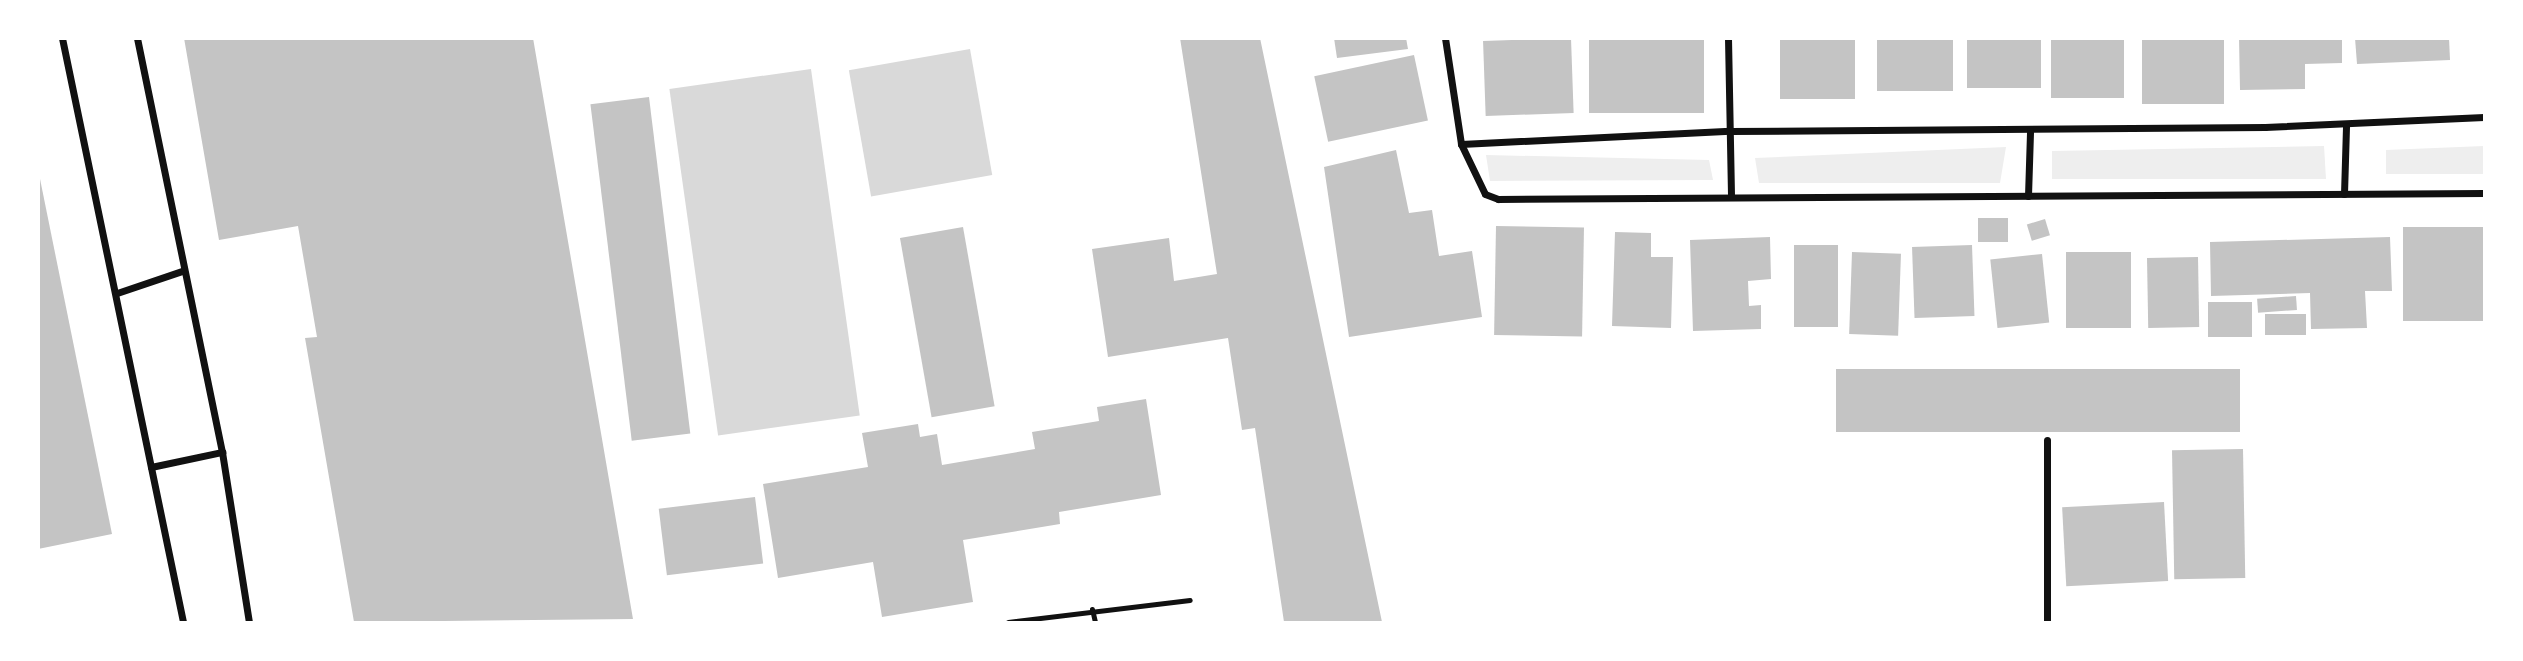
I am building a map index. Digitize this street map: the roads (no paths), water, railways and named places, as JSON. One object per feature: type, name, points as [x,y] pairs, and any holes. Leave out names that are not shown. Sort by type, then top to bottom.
[{"type":"street","points":[[62,38],[117,293],[183,622]]},
{"type":"street","points":[[137,38],[181,271],[222,452],[249,622]]},
{"type":"street","points":[[1445,38],[1461,144],[1485,194],[1498,199],[1731,194],[2028,196],[2484,193]]},
{"type":"street","points":[[1728,38],[1731,194]]},
{"type":"street","points":[[1461,144],[1730,131],[2030,131],[2346,125],[2484,117]]},
{"type":"street","points":[[2344,194],[2346,125]]},
{"type":"street","points":[[2028,196],[2030,131]]},
{"type":"street","points":[[117,293],[181,271]]},
{"type":"street","points":[[2047,440],[2047,622]]},
{"type":"street","points":[[151,467],[222,452]]},
{"type":"lane","points":[[1008,622],[1092,609],[1190,600]]},
{"type":"lane","points":[[1092,609],[1095,622]]}]
